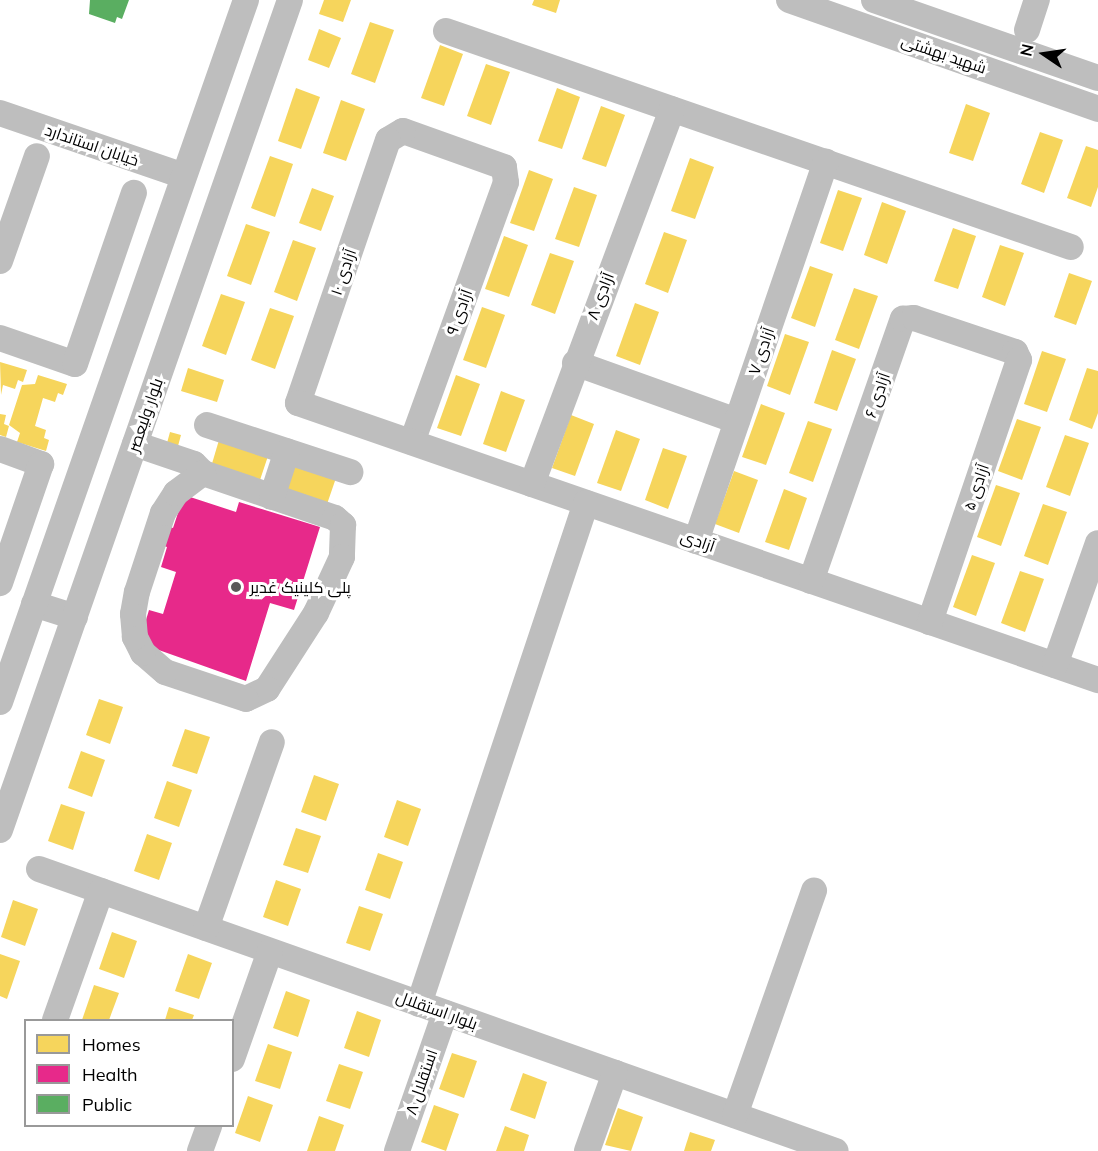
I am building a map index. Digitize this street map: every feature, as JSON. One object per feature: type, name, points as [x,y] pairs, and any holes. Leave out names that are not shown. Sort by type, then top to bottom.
[{"type":"street","points":[[0,702],[246,0]]},
{"type":"street","name":"بلوار ولیعصر","points":[[0,830],[290,0]]},
{"type":"street","name":"شهید بهشتی","points":[[789,0],[1098,109]]},
{"type":"street","name":"شهید بهشتی","points":[[874,0],[1098,78]]},
{"type":"street","points":[[1027,30],[1037,0]]},
{"type":"street","points":[[446,31],[1071,247]]},
{"type":"street","name":"آزادی ۸","points":[[532,484],[575,363],[672,110]]},
{"type":"street","name":"خیابان استاندارد","points":[[0,113],[184,176]]},
{"type":"street","name":"آزادی ۹","points":[[388,140],[403,131],[504,167],[506,182],[412,442]]},
{"type":"street","name":"آزادی ۱۰","points":[[298,403],[388,140]]},
{"type":"street","points":[[0,261],[37,156]]},
{"type":"street","name":"آزادی ۷","points":[[696,541],[826,162]]},
{"type":"street","points":[[0,338],[75,364],[134,193]]},
{"type":"street","name":"آزادی ۶","points":[[812,581],[903,320],[915,318],[1015,352]]},
{"type":"street","name":"آزادی ۵","points":[[930,622],[1019,360],[1015,352]]},
{"type":"street","points":[[575,363],[737,421]]},
{"type":"street","name":"آزادی","points":[[298,403],[1098,680]]},
{"type":"street","points":[[135,444],[198,469],[272,497],[335,518],[343,525],[346,544],[316,613],[267,689],[246,699],[165,672],[142,653],[135,637],[133,615],[137,592],[163,513],[176,493],[198,469],[209,419],[287,452],[350,472]]},
{"type":"street","points":[[0,449],[41,464],[0,583]]},
{"type":"street","points":[[272,497],[287,452]]},
{"type":"street","points":[[419,1004],[586,502]]},
{"type":"street","points":[[1055,665],[1098,543]]},
{"type":"street","points":[[34,604],[75,617]]},
{"type":"street","points":[[206,928],[272,742]]},
{"type":"street","name":"بلوار استقلال","points":[[39,869],[735,1115],[780,1142],[836,1151]]},
{"type":"street","points":[[55,1019],[100,891]]},
{"type":"street","points":[[735,1115],[814,891]]},
{"type":"street","points":[[234,1053],[270,951]]},
{"type":"street","name":"استقلال ۸","points":[[397,1151],[445,1013]]},
{"type":"street","points":[[587,1151],[615,1073]]},
{"type":"street","points":[[200,1151],[208,1127]]},
{"type":"building: Homes","points":[[324,0],[351,0],[343,22],[319,14]]},
{"type":"building: Homes","points":[[534,0],[560,0],[556,13],[532,5]]},
{"type":"building: Homes","points":[[370,22],[394,30],[375,83],[351,74]]},
{"type":"building: Homes","points":[[319,29],[341,38],[329,68],[308,60]]},
{"type":"building: Homes","points":[[440,45],[463,54],[444,106],[421,98]]},
{"type":"building: Homes","points":[[486,64],[510,72],[491,125],[467,116]]},
{"type":"building: Homes","points":[[296,88],[320,97],[301,149],[278,141]]},
{"type":"building: Homes","points":[[557,88],[580,97],[562,149],[538,141]]},
{"type":"building: Homes","points":[[341,100],[365,109],[346,161],[323,153]]},
{"type":"building: Homes","points":[[966,104],[990,113],[973,161],[949,153]]},
{"type":"building: Homes","points":[[601,106],[625,115],[606,167],[582,159]]},
{"type":"building: Homes","points":[[1040,132],[1063,140],[1044,193],[1021,184]]},
{"type":"building: Homes","points":[[1086,146],[1098,150],[1098,187],[1091,207],[1067,198]]},
{"type":"building: Homes","points":[[270,156],[293,164],[275,217],[251,208]]},
{"type":"building: Homes","points":[[690,158],[714,167],[695,219],[671,211]]},
{"type":"building: Homes","points":[[529,170],[553,179],[534,231],[510,223]]},
{"type":"building: Homes","points":[[574,187],[597,195],[579,247],[555,239]]},
{"type":"building: Homes","points":[[312,188],[334,196],[321,231],[299,223]]},
{"type":"building: Homes","points":[[838,190],[862,198],[843,251],[820,243]]},
{"type":"building: Homes","points":[[882,202],[906,211],[887,264],[864,255]]},
{"type":"building: Homes","points":[[246,224],[270,232],[251,285],[227,276]]},
{"type":"building: Homes","points":[[953,228],[976,236],[958,289],[934,281]]},
{"type":"building: Homes","points":[[664,232],[687,240],[668,293],[645,284]]},
{"type":"building: Homes","points":[[504,236],[528,245],[509,297],[485,289]]},
{"type":"building: Homes","points":[[293,240],[316,248],[297,301],[274,292]]},
{"type":"building: Homes","points":[[1000,245],[1024,253],[1005,306],[982,297]]},
{"type":"building: Homes","points":[[550,253],[574,261],[555,314],[531,305]]},
{"type":"building: Homes","points":[[810,266],[833,274],[815,327],[791,318]]},
{"type":"building: Homes","points":[[1069,273],[1092,281],[1076,325],[1054,317]]},
{"type":"building: Homes","points":[[854,288],[878,296],[859,349],[835,340]]},
{"type":"building: Homes","points":[[221,294],[245,302],[226,355],[202,346]]},
{"type":"building: Homes","points":[[635,303],[659,312],[640,365],[616,356]]},
{"type":"building: Homes","points":[[482,307],[505,315],[486,368],[463,360]]},
{"type":"building: Homes","points":[[270,308],[294,316],[275,369],[251,360]]},
{"type":"building: Homes","points":[[785,334],[809,342],[790,395],[767,386]]},
{"type":"building: Homes","points":[[832,350],[856,359],[837,411],[814,403]]},
{"type":"building: Homes","points":[[1042,351],[1066,359],[1047,412],[1024,404]]},
{"type":"building: Homes","points":[[0,362],[27,370],[23,382],[18,380],[15,389],[3,385],[1,395]]},
{"type":"building: Homes","points":[[188,368],[224,380],[217,402],[181,391]]},
{"type":"building: Homes","points":[[1087,368],[1098,371],[1098,413],[1092,429],[1069,420]]},
{"type":"building: Homes","points":[[38,375],[67,384],[63,395],[58,393],[55,402],[43,398],[35,426],[46,430],[44,438],[49,440],[46,451],[17,442],[20,433],[9,425],[22,385],[35,384]]},
{"type":"building: Homes","points":[[456,375],[480,384],[461,436],[437,428]]},
{"type":"building: Homes","points":[[501,391],[525,400],[506,452],[483,444]]},
{"type":"building: Homes","points":[[761,404],[785,413],[766,465],[742,457]]},
{"type":"building: Homes","points":[[0,414],[6,415],[4,424],[9,426],[6,437],[0,435]]},
{"type":"building: Homes","points":[[571,415],[594,424],[575,476],[552,468]]},
{"type":"building: Homes","points":[[1017,419],[1041,427],[1022,480],[998,471]]},
{"type":"building: Homes","points":[[808,421],[832,429],[813,482],[789,473]]},
{"type":"building: Homes","points":[[616,430],[640,439],[621,491],[597,483]]},
{"type":"building: Homes","points":[[170,432],[181,435],[178,446],[167,443]]},
{"type":"building: Homes","points":[[1065,435],[1089,443],[1070,496],[1046,487]]},
{"type":"building: Homes","points":[[219,440],[268,456],[259,483],[211,467]]},
{"type":"building: Homes","points":[[663,448],[687,456],[668,509],[645,500]]},
{"type":"building: Homes","points":[[294,464],[336,478],[326,507],[285,493]]},
{"type":"building: Homes","points":[[734,471],[758,480],[739,533],[715,524]]},
{"type":"building: Homes","points":[[996,485],[1020,493],[1001,546],[977,537]]},
{"type":"building: Homes","points":[[784,489],[807,498],[789,550],[765,542]]},
{"type":"building: Homes","points":[[1043,504],[1067,512],[1048,565],[1024,556]]},
{"type":"building: Homes","points":[[972,555],[995,563],[976,616],[953,607]]},
{"type":"building: Homes","points":[[1020,571],[1044,579],[1025,632],[1001,623]]},
{"type":"building: Homes","points":[[99,699],[123,707],[110,744],[86,735]]},
{"type":"building: Homes","points":[[185,729],[210,737],[197,774],[172,766]]},
{"type":"building: Homes","points":[[81,751],[105,760],[92,797],[68,788]]},
{"type":"building: Homes","points":[[314,775],[339,784],[326,821],[301,812]]},
{"type":"building: Homes","points":[[167,781],[192,790],[179,827],[154,818]]},
{"type":"building: Homes","points":[[397,800],[421,809],[408,846],[384,837]]},
{"type":"building: Homes","points":[[61,804],[85,812],[73,850],[48,841]]},
{"type":"building: Homes","points":[[296,828],[321,836],[308,873],[283,865]]},
{"type":"building: Homes","points":[[147,834],[172,843],[159,880],[134,871]]},
{"type":"building: Homes","points":[[378,853],[403,862],[390,899],[365,890]]},
{"type":"building: Homes","points":[[276,880],[301,889],[288,926],[263,917]]},
{"type":"building: Homes","points":[[13,900],[38,909],[25,946],[1,937]]},
{"type":"building: Homes","points":[[359,906],[383,914],[370,951],[346,943]]},
{"type":"building: Homes","points":[[112,932],[137,941],[124,978],[99,969]]},
{"type":"building: Homes","points":[[0,954],[20,961],[7,999],[0,996]]},
{"type":"building: Homes","points":[[188,954],[212,963],[199,999],[175,991]]},
{"type":"building: Homes","points":[[94,985],[119,993],[109,1019],[82,1019]]},
{"type":"building: Homes","points":[[286,991],[310,1000],[298,1037],[273,1028]]},
{"type":"building: Homes","points":[[169,1007],[194,1015],[192,1019],[165,1019]]},
{"type":"building: Homes","points":[[357,1011],[381,1020],[369,1057],[344,1048]]},
{"type":"building: Homes","points":[[268,1044],[292,1052],[280,1089],[255,1081]]},
{"type":"building: Homes","points":[[452,1053],[477,1061],[464,1098],[439,1089]]},
{"type":"building: Homes","points":[[339,1064],[363,1072],[350,1109],[326,1101]]},
{"type":"building: Homes","points":[[523,1073],[547,1082],[535,1119],[510,1110]]},
{"type":"building: Homes","points":[[248,1096],[273,1105],[260,1142],[235,1133]]},
{"type":"building: Homes","points":[[434,1105],[459,1114],[446,1151],[421,1142]]},
{"type":"building: Homes","points":[[618,1108],[643,1117],[631,1151],[605,1145]]},
{"type":"building: Homes","points":[[319,1116],[344,1125],[335,1151],[307,1151]]},
{"type":"building: Homes","points":[[505,1126],[529,1135],[524,1151],[496,1151]]},
{"type":"building: Homes","points":[[690,1132],[715,1140],[711,1151],[684,1151]]},
{"type":"building: Health","name":"پلی کلینیک غدیر","points":[[184,495],[236,512],[239,502],[320,527],[294,610],[270,603],[246,681],[139,643],[149,610],[163,614],[176,572],[161,567],[167,547],[155,543],[161,524],[173,528]]},
{"type":"building: Public","points":[[90,0],[129,0],[122,19],[117,17],[115,23],[89,14]]},
{"type":"place","name":"پلی کلینیک غدیر","points":[[236,587]]}]
